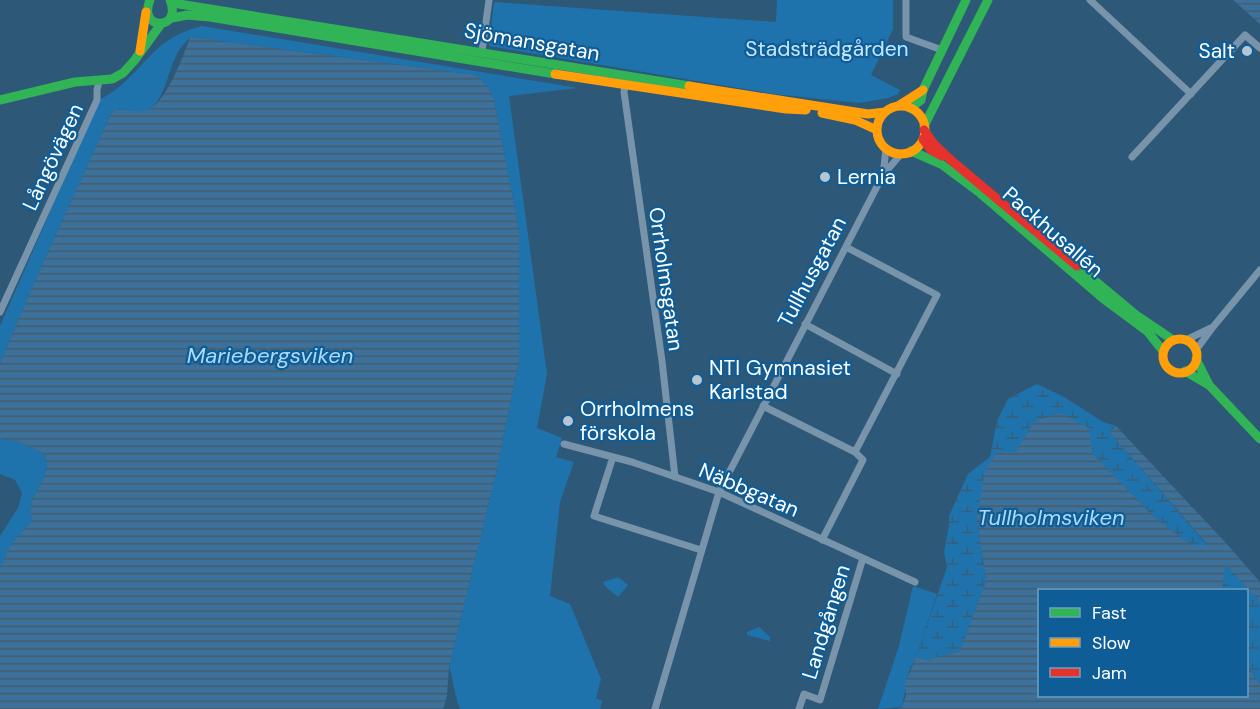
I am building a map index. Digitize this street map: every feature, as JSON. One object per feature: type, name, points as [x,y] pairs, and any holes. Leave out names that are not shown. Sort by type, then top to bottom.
[{"type":"street","points":[[482,51],[489,0]]},
{"type":"street","points":[[906,0],[906,37],[942,50]]},
{"type":"street","points":[[910,108],[921,100],[923,90],[966,0]]},
{"type":"street","points":[[923,90],[885,112],[881,117],[878,134],[886,149],[901,154],[911,151],[924,132],[932,107],[943,90],[988,0]]},
{"type":"street","points":[[1090,0],[1191,94]]},
{"type":"street","points":[[0,100],[75,82],[112,79],[123,73],[161,24],[172,18],[174,11],[172,2]]},
{"type":"street","name":"Sjömansgatan","points":[[172,2],[710,90],[868,114],[885,112]]},
{"type":"street","points":[[147,4],[151,21],[161,24]]},
{"type":"street","points":[[140,52],[147,4]]},
{"type":"street","name":"Sjömansgatan","points":[[172,18],[187,15],[228,19],[625,86],[843,117],[855,120],[878,134]]},
{"type":"street","points":[[1132,157],[1245,35],[1260,48]]},
{"type":"street","name":"Långövägen","points":[[0,312],[3,299],[97,100],[99,81]]},
{"type":"street","name":"Orrholmsgatan","points":[[625,86],[635,177],[662,361],[675,477]]},
{"type":"street","points":[[896,107],[910,108],[922,119],[924,132]]},
{"type":"street","name":"Packhusallén","points":[[924,132],[935,152],[952,161],[1128,309],[1173,340]]},
{"type":"street","name":"Tullhusgatan","points":[[883,175],[886,149]]},
{"type":"street","name":"Packhusallén","points":[[911,151],[942,164],[980,193],[1106,300],[1148,332],[1163,351]]},
{"type":"street","name":"Tullhusgatan","points":[[655,709],[719,492],[883,175],[901,154]]},
{"type":"street","points":[[846,247],[937,295],[855,452]]},
{"type":"street","points":[[1213,327],[1186,340],[1169,342],[1163,351],[1164,361],[1169,369],[1177,372],[1192,367],[1196,355],[1213,327],[1260,270]]},
{"type":"street","points":[[805,324],[897,374]]},
{"type":"street","points":[[1186,340],[1194,346],[1209,385]]},
{"type":"street","points":[[1185,371],[1209,385],[1260,440]]},
{"type":"street","points":[[763,406],[855,452],[863,460],[822,540]]},
{"type":"street","name":"Näbbgatan","points":[[564,444],[613,457],[719,492],[915,582]]},
{"type":"street","points":[[613,457],[594,516],[701,550]]},
{"type":"street","name":"Landgången","points":[[799,709],[804,694],[819,700],[862,558]]},
{"type":"green space","name":"Stadsträdgården","points":[[777,0],[893,0],[893,29],[871,75],[900,90],[898,94],[859,103],[774,94],[489,46],[494,2],[776,22]]},
{"type":"green space","points":[[202,26],[578,88],[509,96],[547,374],[537,428],[562,438],[556,457],[574,462],[560,502],[550,596],[570,604],[601,679],[596,698],[602,701],[600,709],[460,709],[449,667],[496,473],[519,360],[519,231],[494,100],[489,88],[476,75],[190,37],[178,52],[162,93],[154,106],[144,112],[116,110],[112,112],[0,363],[0,326],[99,100],[119,87],[164,43],[175,36]]},
{"type":"green space","points":[[1037,384],[1064,397],[1103,422],[1116,426],[1110,433],[1208,546],[1191,545],[1153,516],[1092,453],[1059,413],[1035,421],[977,518],[986,581],[960,651],[927,660],[916,657],[947,567],[944,552],[949,516],[968,474],[990,457],[997,421],[1008,399]]},
{"type":"green space","points":[[0,439],[29,446],[45,455],[47,467],[32,501],[32,521],[10,546],[0,569],[0,536],[18,508],[22,493],[15,480],[0,474]]},
{"type":"green space","points":[[1224,563],[1248,589],[1222,589]]},
{"type":"green space","points":[[618,577],[628,585],[618,597],[603,582]]},
{"type":"green space","points":[[913,586],[937,594],[909,671],[902,707],[878,709],[899,646]]},
{"type":"green space","points":[[1248,589],[1260,602],[1260,684],[1248,667]]},
{"type":"green space","points":[[759,627],[770,637],[770,641],[747,635],[747,632]]},
{"type":"water","points":[[1233,0],[1260,0],[1260,24]]},
{"type":"water","name":"Mariebergsviken","points":[[190,37],[476,75],[489,88],[494,100],[519,231],[519,360],[496,473],[449,667],[447,696],[443,709],[0,709],[0,569],[10,546],[32,521],[32,501],[46,473],[47,461],[45,455],[29,446],[0,439],[0,363],[112,112],[115,110],[144,111],[159,101],[172,80]]},
{"type":"water","name":"Tullholmsviken","points":[[1059,413],[1089,428],[1092,453],[1153,516],[1191,545],[1208,545],[1110,433],[1116,426],[1260,582],[1260,602],[1225,564],[1222,589],[1038,589],[1038,697],[1248,697],[1248,667],[1260,684],[1260,709],[897,709],[902,707],[906,695],[905,684],[916,657],[927,660],[960,651],[986,581],[977,518],[985,471],[997,452],[1015,452],[1035,421]]},
{"type":"traffic: fast","points":[[150,0],[149,17],[154,22],[160,23],[166,22],[171,17],[170,0]]},
{"type":"traffic: fast","points":[[910,108],[921,100],[923,90],[966,0]]},
{"type":"traffic: fast","points":[[924,126],[988,0]]},
{"type":"traffic: fast","points":[[173,3],[689,86]]},
{"type":"traffic: fast","points":[[172,18],[187,15],[210,17],[555,74]]},
{"type":"traffic: fast","points":[[0,100],[75,82],[112,79],[123,73],[134,61],[161,24]]},
{"type":"traffic: fast","points":[[911,151],[941,164],[980,193],[1105,300],[1148,332],[1163,351]]},
{"type":"traffic: fast","points":[[1077,266],[1136,315],[1173,340]]},
{"type":"traffic: fast","points":[[1196,359],[1209,385]]},
{"type":"traffic: fast","points":[[1185,371],[1209,385],[1260,439]]},
{"type":"traffic: slow","points":[[140,51],[146,12]]},
{"type":"traffic: slow","points":[[555,74],[786,109],[806,110]]},
{"type":"traffic: slow","points":[[689,86],[868,114],[885,112]]},
{"type":"traffic: slow","points":[[898,106],[923,90]]},
{"type":"traffic: slow","points":[[901,106],[918,113],[925,130],[918,147],[901,154],[884,147],[877,130],[884,113],[901,106]]},
{"type":"traffic: slow","points":[[822,113],[855,120],[877,130]]},
{"type":"traffic: slow","points":[[1180,339],[1192,344],[1197,356],[1192,368],[1180,373],[1168,368],[1163,356],[1168,344],[1180,339]]},
{"type":"traffic: jam","points":[[924,130],[934,144],[952,161],[1077,266]]},
{"type":"traffic: jam","points":[[923,139],[931,150],[942,156]]},
{"type":"place","name":"Salt","points":[[1247,51]]},
{"type":"place","name":"Lernia","points":[[825,177]]},
{"type":"place","name":"NTI Gymnasiet Karlstad","points":[[697,380]]},
{"type":"place","name":"Orrholmens förskola","points":[[568,421]]}]
